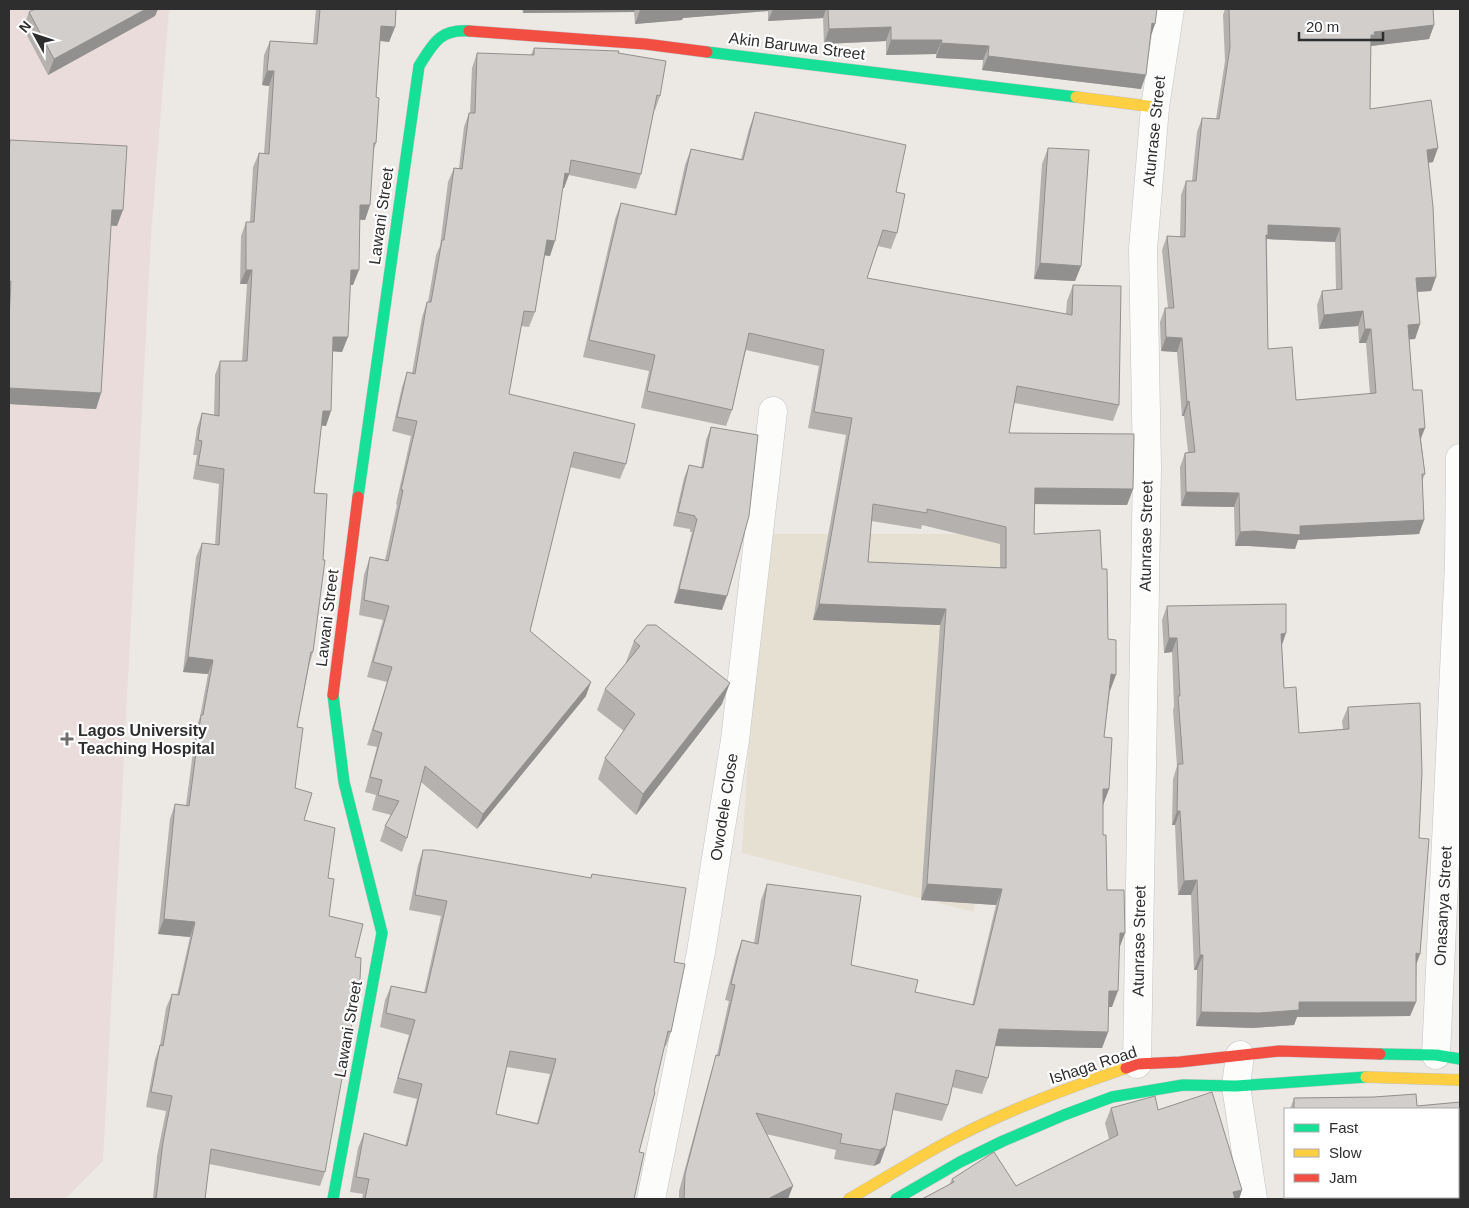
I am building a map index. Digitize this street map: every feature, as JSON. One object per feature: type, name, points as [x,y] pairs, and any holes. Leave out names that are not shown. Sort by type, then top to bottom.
[{"type":"street","name":"Atunrase Street","points":[[1137,1064],[1147,467],[1143,249],[1155,107],[1170,9]]},
{"type":"street","name":"Akin Baruwa Street","points":[[436,40],[455,30],[645,44],[1155,107]]},
{"type":"street","name":"Lawani Street","points":[[333,1199],[382,933],[344,782],[333,693],[369,414],[419,66],[436,40]]},
{"type":"street","name":"Owodele Close","points":[[651,1199],[701,952],[735,740],[773,411]]},
{"type":"street","name":"Onasanya Street","points":[[1448,1057],[1460,458]]},
{"type":"street","name":"Ishaga Road","points":[[850,1199],[949,1141],[993,1120],[1056,1093],[1137,1064],[1279,1051],[1448,1057]]},
{"type":"street","points":[[1240,1055],[1236,1086],[1252,1199]]},
{"type":"street","points":[[896,1199],[960,1162],[1003,1141],[1112,1097],[1182,1085],[1236,1086],[1373,1076],[1460,1080]]},
{"type":"shaded area","name":"Lagos University Teaching Hospital","points":[[9,9],[169,9],[151,235],[103,1161],[65,1199],[9,1199]]},
{"type":"shaded area","points":[[762,534],[1006,534],[974,912],[742,853]]},
{"type":"building","points":[[35,9],[146,9],[54,59],[29,12]]},
{"type":"building","points":[[320,9],[396,9],[395,27],[381,26],[376,97],[379,98],[370,205],[360,205],[359,270],[351,270],[348,337],[333,337],[331,411],[323,411],[314,493],[327,494],[323,560],[325,560],[313,652],[311,652],[297,727],[303,728],[295,788],[312,793],[304,820],[335,828],[328,878],[334,879],[329,916],[363,924],[355,957],[361,958],[360,979],[325,1172],[211,1149],[205,1199],[156,1199],[163,1142],[172,1096],[151,1092],[160,1045],[163,1046],[172,994],[179,995],[195,922],[164,919],[175,804],[189,806],[201,715],[203,715],[213,660],[188,657],[202,543],[219,545],[224,469],[198,465],[202,441],[198,440],[202,413],[219,416],[220,361],[247,361],[252,270],[246,270],[246,222],[254,222],[259,153],[269,154],[274,71],[267,71],[270,41],[317,44]]},
{"type":"building","points":[[828,9],[1157,9],[1155,24],[1152,23],[1146,75],[988,56],[989,46],[941,43],[942,40],[891,40],[891,27],[829,29]]},
{"type":"building","points":[[1229,9],[1433,9],[1434,25],[1374,32],[1375,35],[1371,35],[1370,109],[1431,100],[1438,148],[1427,150],[1433,207],[1436,277],[1416,278],[1420,324],[1408,325],[1413,390],[1422,390],[1425,428],[1419,429],[1425,474],[1422,474],[1424,520],[1300,526],[1300,535],[1254,531],[1240,532],[1239,493],[1186,492],[1185,453],[1195,452],[1189,401],[1187,402],[1182,338],[1166,337],[1165,308],[1174,308],[1167,236],[1185,237],[1186,181],[1196,181],[1202,118],[1219,119],[1230,47]],"holes":[[[1268,225],[1340,228],[1342,289],[1322,291],[1324,315],[1363,311],[1365,329],[1371,329],[1376,393],[1296,400],[1292,347],[1268,349],[1266,235],[1268,235]]]},
{"type":"building","points":[[534,48],[619,51],[618,53],[666,61],[660,96],[657,95],[641,174],[571,160],[569,174],[565,173],[555,241],[547,240],[535,312],[524,311],[509,394],[635,424],[626,464],[574,452],[530,631],[591,682],[483,814],[425,766],[407,838],[385,826],[399,801],[378,795],[382,780],[370,777],[382,733],[373,730],[392,667],[373,662],[389,606],[364,600],[369,561],[370,557],[388,561],[403,490],[401,490],[417,421],[397,417],[407,372],[415,374],[427,302],[431,302],[442,240],[444,240],[454,168],[462,169],[469,113],[475,113],[477,53],[534,55]]},
{"type":"building","points":[[755,112],[906,145],[896,192],[905,194],[897,233],[883,230],[867,278],[1072,315],[1073,285],[1121,286],[1119,405],[1017,386],[1009,433],[1134,434],[1133,489],[1035,488],[1034,534],[1100,530],[1102,569],[1107,569],[1108,639],[1116,640],[1116,675],[1111,674],[1104,737],[1112,738],[1109,789],[1103,789],[1103,835],[1106,835],[1107,890],[1124,890],[1125,933],[1120,933],[1118,991],[1109,991],[1108,1032],[999,1029],[988,1078],[956,1070],[948,1105],[896,1093],[886,1146],[880,1150],[840,1143],[842,1134],[756,1113],[793,1186],[768,1199],[684,1199],[685,1174],[716,1055],[719,1056],[735,985],[731,984],[742,940],[758,944],[767,884],[861,896],[851,965],[918,980],[915,992],[974,1005],[1002,889],[927,884],[946,609],[819,604],[852,418],[814,412],[824,350],[749,333],[732,410],[647,391],[655,355],[589,340],[621,203],[676,215],[691,149],[743,160]],"holes":[[[873,504],[927,513],[927,509],[1006,527],[1006,568],[868,562]]]},
{"type":"building","points":[[10,140],[127,146],[123,210],[112,210],[101,393],[9,388],[11,281],[9,281]]},
{"type":"building","points":[[1048,148],[1089,150],[1081,266],[1040,263]]},
{"type":"building","points":[[711,427],[758,435],[749,516],[727,596],[679,589],[697,519],[695,516],[678,512],[689,465],[703,468]]},
{"type":"building","points":[[1286,604],[1286,633],[1281,634],[1284,688],[1296,687],[1299,733],[1349,729],[1348,707],[1420,703],[1422,772],[1419,838],[1429,839],[1420,954],[1416,953],[1416,1002],[1299,1002],[1299,1010],[1259,1013],[1201,1012],[1203,955],[1200,955],[1197,880],[1184,881],[1180,811],[1177,811],[1178,764],[1183,764],[1178,696],[1180,696],[1177,638],[1169,638],[1167,606]]},
{"type":"building","points":[[647,625],[656,625],[730,683],[643,794],[605,758],[635,714],[605,689],[640,646],[634,641]]},
{"type":"building","points":[[423,850],[433,850],[591,878],[592,874],[686,888],[674,962],[685,964],[671,1032],[668,1031],[655,1092],[639,1152],[644,1153],[634,1199],[365,1199],[369,1179],[356,1177],[364,1133],[407,1146],[422,1084],[398,1078],[415,1020],[386,1013],[391,986],[426,993],[447,901],[415,895]],"holes":[[[510,1051],[556,1059],[538,1124],[496,1114]]]},
{"type":"building","points":[[1212,1092],[1242,1190],[1233,1192],[1235,1199],[922,1199],[954,1182],[952,1179],[994,1152],[1016,1186],[1118,1135],[1111,1108],[1155,1096],[1158,1110]]},
{"type":"building","points":[[1416,1094],[1417,1106],[1460,1102],[1460,1199],[1298,1199],[1459,1198],[1459,1108],[1294,1108],[1294,1098],[1374,1097]]},
{"type":"traffic: fast","points":[[358,497],[419,66],[433,45],[444,35],[459,31],[469,31]]},
{"type":"traffic: fast","points":[[707,52],[1076,97]]},
{"type":"traffic: fast","points":[[333,695],[344,782],[382,933],[333,1199]]},
{"type":"traffic: fast","points":[[1380,1054],[1436,1055],[1460,1059]]},
{"type":"traffic: fast","points":[[896,1199],[960,1162],[1003,1141],[1112,1097],[1183,1085],[1236,1086],[1366,1077]]},
{"type":"traffic: slow","points":[[1076,97],[1155,107]]},
{"type":"traffic: slow","points":[[849,1199],[970,1130],[1058,1092],[1126,1068]]},
{"type":"traffic: slow","points":[[1366,1077],[1460,1080]]},
{"type":"traffic: jam","points":[[469,31],[645,44],[707,52]]},
{"type":"traffic: jam","points":[[333,695],[358,497]]},
{"type":"traffic: jam","points":[[1126,1068],[1137,1064],[1180,1062],[1279,1051],[1380,1054]]},
{"type":"place","name":"Lagos University Teaching Hospital","points":[[67,739]]}]
